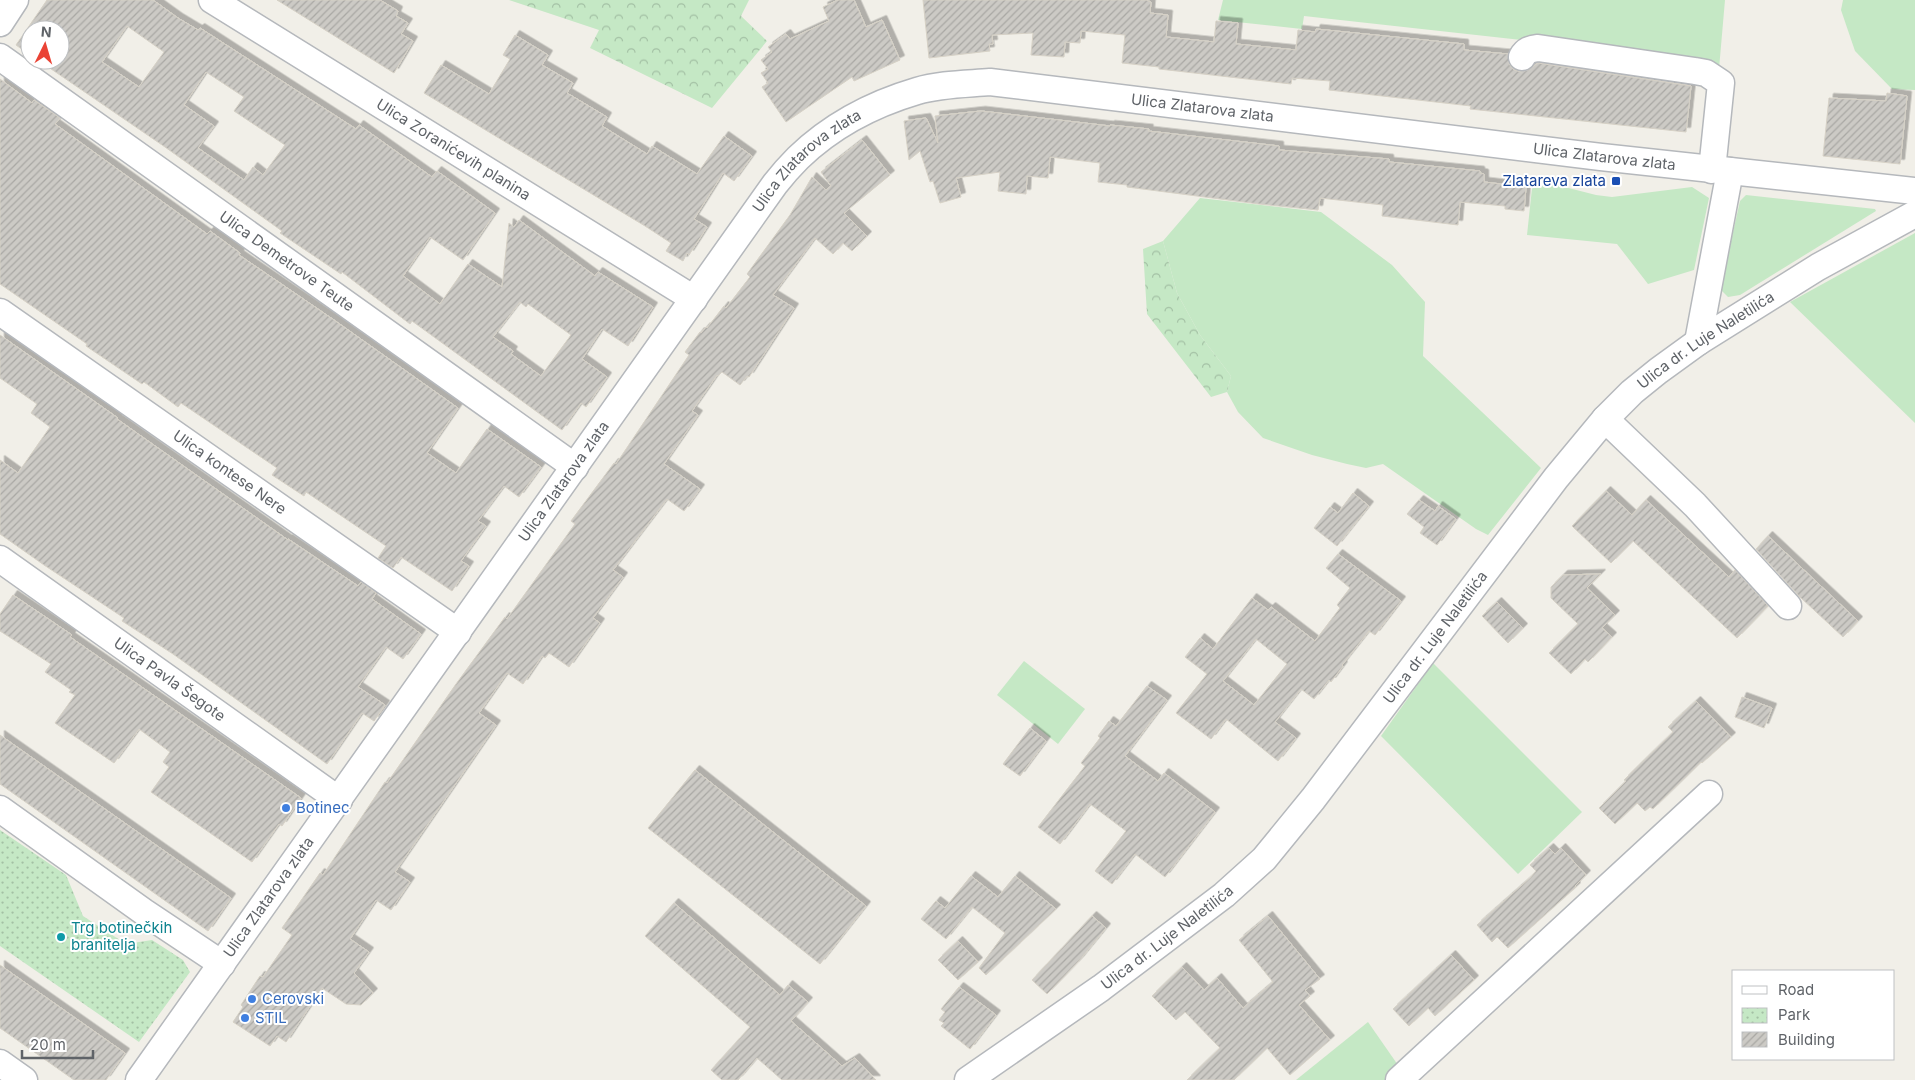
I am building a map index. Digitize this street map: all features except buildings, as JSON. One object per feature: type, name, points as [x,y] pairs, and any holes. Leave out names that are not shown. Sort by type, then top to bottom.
[{"type":"street","points":[[0,23],[16,0]]},
{"type":"street","name":"Ulica Zoranićevih planina","points":[[212,0],[694,299]]},
{"type":"street","points":[[1522,57],[1524,52],[1538,48],[1686,69],[1706,73],[1721,83],[1721,170],[1698,342]]},
{"type":"street","name":"Ulica Demetrove Teute","points":[[0,57],[575,467]]},
{"type":"street","name":"Ulica Zlatarova zlata","points":[[139,1080],[340,800],[775,184],[798,158],[811,147],[856,116],[882,104],[919,91],[990,82],[1721,170],[1915,191]]},
{"type":"street","name":"Ulica dr. Luje Naletilića","points":[[968,1080],[1101,988],[1224,895],[1264,859],[1313,799],[1556,478],[1605,419],[1632,392],[1698,342],[1818,267],[1915,214]]},
{"type":"street","name":"Ulica kontese Nere","points":[[0,312],[458,632]]},
{"type":"street","points":[[1605,419],[1695,505],[1788,606]]},
{"type":"street","name":"Ulica Pavla Šegote","points":[[0,559],[340,800]]},
{"type":"street","points":[[1400,1080],[1709,794]]},
{"type":"street","points":[[0,809],[144,912],[222,964]]},
{"type":"street","points":[[0,1062],[24,1080]]},
{"type":"green space","points":[[509,0],[749,0],[741,16],[767,41],[712,108],[590,48],[599,30]]},
{"type":"green space","points":[[1223,0],[1725,0],[1719,69],[1531,41],[1304,16],[1302,29],[1218,20]]},
{"type":"green space","points":[[1843,0],[1915,0],[1915,90],[1892,89],[1855,51],[1841,10]]},
{"type":"green space","points":[[1533,179],[1596,195],[1612,197],[1692,187],[1709,198],[1694,270],[1648,284],[1617,244],[1527,235]]},
{"type":"green space","points":[[1746,195],[1875,209],[1876,211],[1740,295],[1728,297],[1722,291],[1721,286],[1740,201]]},
{"type":"green space","points":[[1200,198],[1321,212],[1392,265],[1425,302],[1423,356],[1541,468],[1488,535],[1476,529],[1383,464],[1366,468],[1347,464],[1312,455],[1263,438],[1238,412],[1227,392],[1231,376],[1200,335],[1177,293],[1163,241]]},
{"type":"green space","points":[[1915,233],[1915,423],[1790,302]]},
{"type":"green space","points":[[1163,241],[1177,293],[1200,335],[1231,376],[1227,392],[1211,397],[1147,314],[1143,249]]},
{"type":"green space","points":[[1024,661],[1085,709],[1058,744],[997,695]]},
{"type":"green space","points":[[1433,663],[1582,812],[1518,874],[1381,736]]},
{"type":"green space","points":[[0,830],[66,875],[83,916],[126,944],[152,940],[183,960],[190,972],[139,1042],[0,946]]},
{"type":"green space","points":[[1368,1022],[1400,1068],[1385,1080],[1296,1080]]},
{"type":"place","name":"Zlatareva zlata","points":[[1616,181]]},
{"type":"place","name":"Botinec","points":[[286,808]]},
{"type":"place","name":"Trg botinečkih branitelja","points":[[61,937]]},
{"type":"place","name":"Cerovski","points":[[252,999]]},
{"type":"place","name":"STIL","points":[[245,1018]]}]
